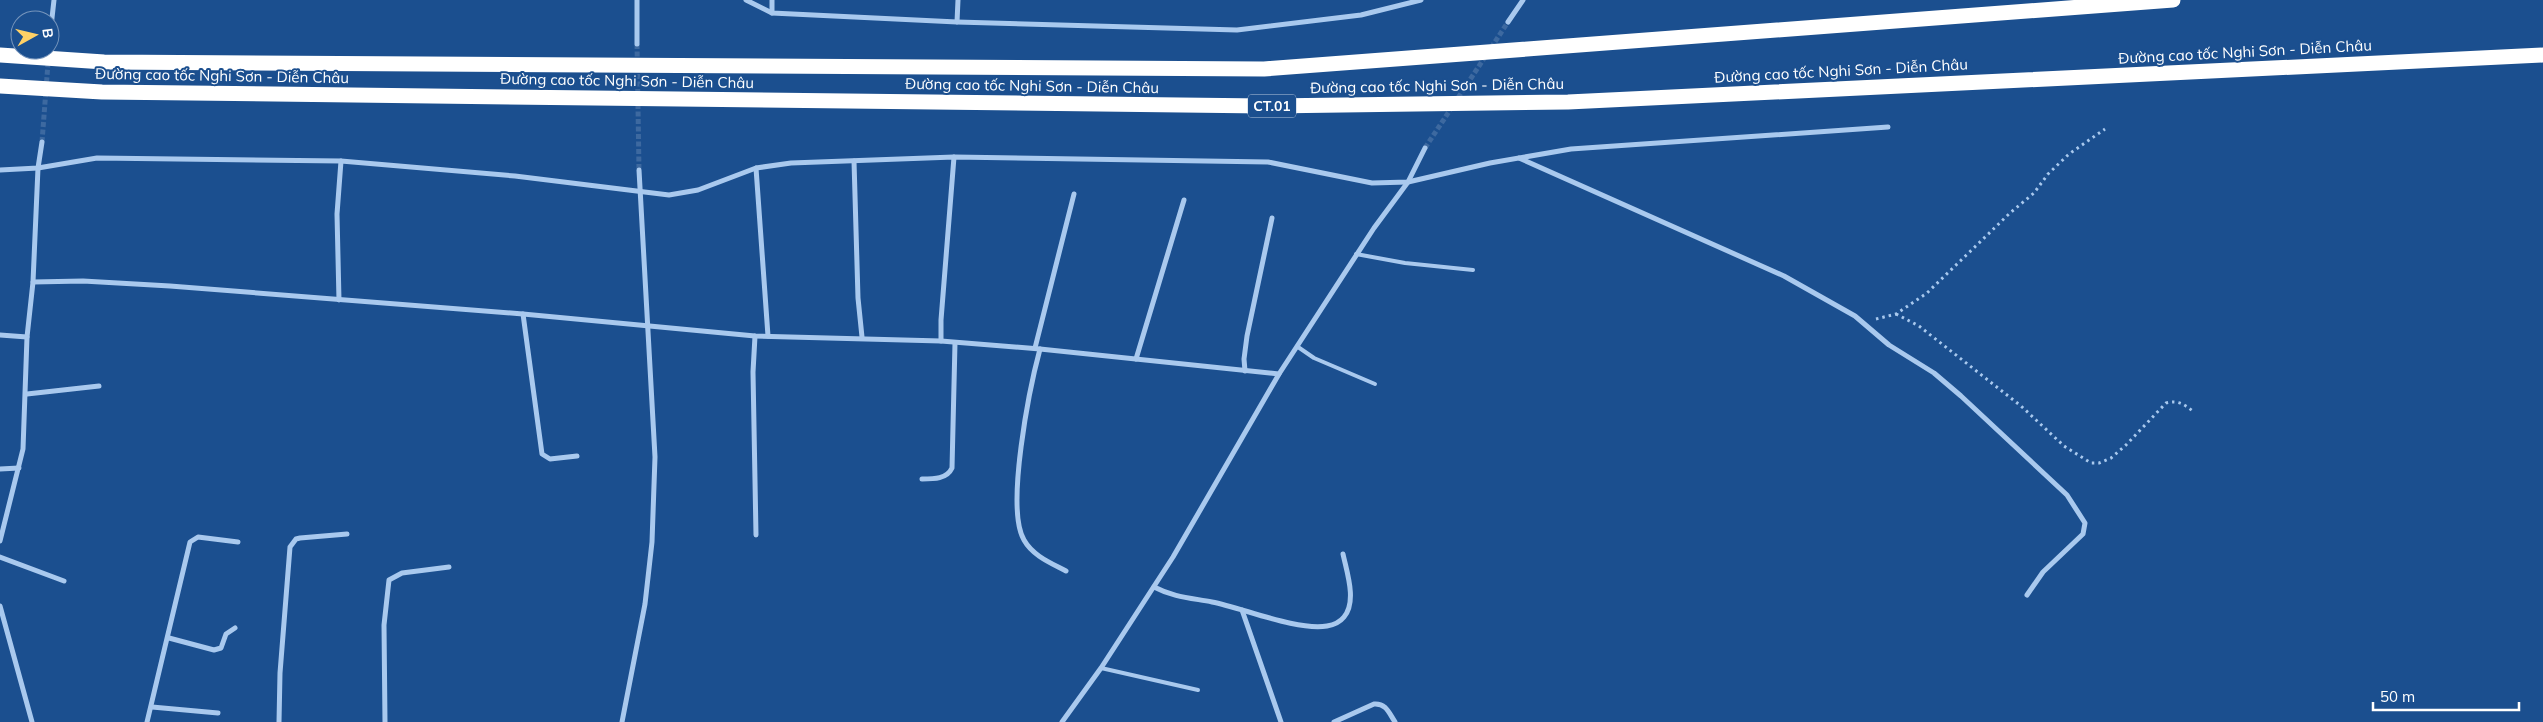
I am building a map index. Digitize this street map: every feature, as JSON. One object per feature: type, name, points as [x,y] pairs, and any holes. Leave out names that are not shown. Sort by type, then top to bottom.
[{"type":"highway","name":"Đường cao tốc Nghi Sơn - Diễn Châu","points":[[0,55],[104,62],[1264,69],[2173,0]]},
{"type":"highway","name":"Đường cao tốc Nghi Sơn - Diễn Châu","points":[[0,86],[102,92],[1264,106],[1578,101],[2543,56]]},
{"type":"street","points":[[637,0],[637,44]]},
{"type":"street","points":[[746,0],[772,13],[957,22],[1237,30],[1361,15],[1420,0]]},
{"type":"street","points":[[772,0],[772,13]]},
{"type":"street","points":[[957,22],[958,0]]},
{"type":"street","points":[[1508,22],[1522,0]]},
{"type":"street","points":[[0,170],[38,168],[96,158],[340,161],[515,176],[641,194],[668,195],[698,190],[756,168],[791,163],[954,157],[1268,162],[1372,182],[1408,182],[1571,149],[1888,126]]},
{"type":"street","points":[[0,541],[23,448],[27,394],[27,337],[33,282],[38,168],[42,142]]},
{"type":"street","points":[[1062,722],[1101,668],[1154,587],[1233,456],[1279,374],[1356,254],[1408,182],[1425,148]]},
{"type":"street","points":[[941,341],[940,320],[949,234],[954,157]]},
{"type":"street","points":[[1519,158],[1784,276],[1860,321],[1889,345],[1934,373],[2067,496],[2085,523],[2083,534],[2043,572],[2027,596]]},
{"type":"street","points":[[340,161],[337,214],[340,300]]},
{"type":"street","points":[[854,161],[858,298],[862,337]]},
{"type":"street","points":[[756,168],[768,336]]},
{"type":"street","points":[[622,722],[641,635],[652,542],[655,457],[639,170]]},
{"type":"street","points":[[1066,571],[1042,558],[1022,538],[1019,522],[1018,481],[1038,348],[1074,194]]},
{"type":"street","points":[[1136,359],[1184,200]]},
{"type":"street","points":[[1245,371],[1244,359],[1247,336],[1272,218]]},
{"type":"street","points":[[33,282],[83,281],[170,286],[523,314],[755,336],[862,337],[1038,348],[1279,374]]},
{"type":"street","points":[[523,314],[542,454],[550,459],[577,456]]},
{"type":"street","points":[[0,335],[27,337]]},
{"type":"street","points":[[755,336],[753,372],[756,535]]},
{"type":"street","points":[[922,479],[944,477],[950,474],[952,468],[955,343]]},
{"type":"street","points":[[27,394],[99,386]]},
{"type":"street","points":[[0,469],[19,468]]},
{"type":"street","points":[[279,722],[280,673],[290,547],[300,538],[346,534]]},
{"type":"street","points":[[147,722],[169,638],[190,542],[198,537],[238,542]]},
{"type":"street","points":[[1154,587],[1166,594],[1242,610],[1264,617],[1314,626],[1335,624],[1349,608],[1350,600],[1343,554]]},
{"type":"street","points":[[0,556],[64,581]]},
{"type":"street","points":[[385,722],[384,625],[389,580],[402,574],[449,567]]},
{"type":"street","points":[[0,606],[2,622],[32,722]]},
{"type":"street","points":[[1242,610],[1281,722]]},
{"type":"street","points":[[169,638],[214,650],[221,648],[226,634],[236,628]]},
{"type":"street","points":[[1334,722],[1374,704],[1385,706],[1395,722]]},
{"type":"street","points":[[152,707],[218,713]]},
{"type":"lane","points":[[1356,254],[1413,264],[1472,270]]},
{"type":"lane","points":[[1298,347],[1314,358],[1375,384]]},
{"type":"lane","points":[[1101,668],[1198,690]]},
{"type":"path","points":[[1860,321],[1896,314],[1927,293],[2010,213],[2034,193],[2048,174],[2068,154],[2105,129]]},
{"type":"path","points":[[1896,314],[1919,326],[2021,406],[2064,446],[2091,463],[2099,463],[2111,458],[2126,446],[2166,403],[2175,401],[2185,404],[2194,412]]},
{"type":"tunnel","points":[[1425,148],[1508,22]]},
{"type":"tunnel","points":[[637,44],[639,170]]},
{"type":"tunnel","points":[[42,142],[48,60]]}]
